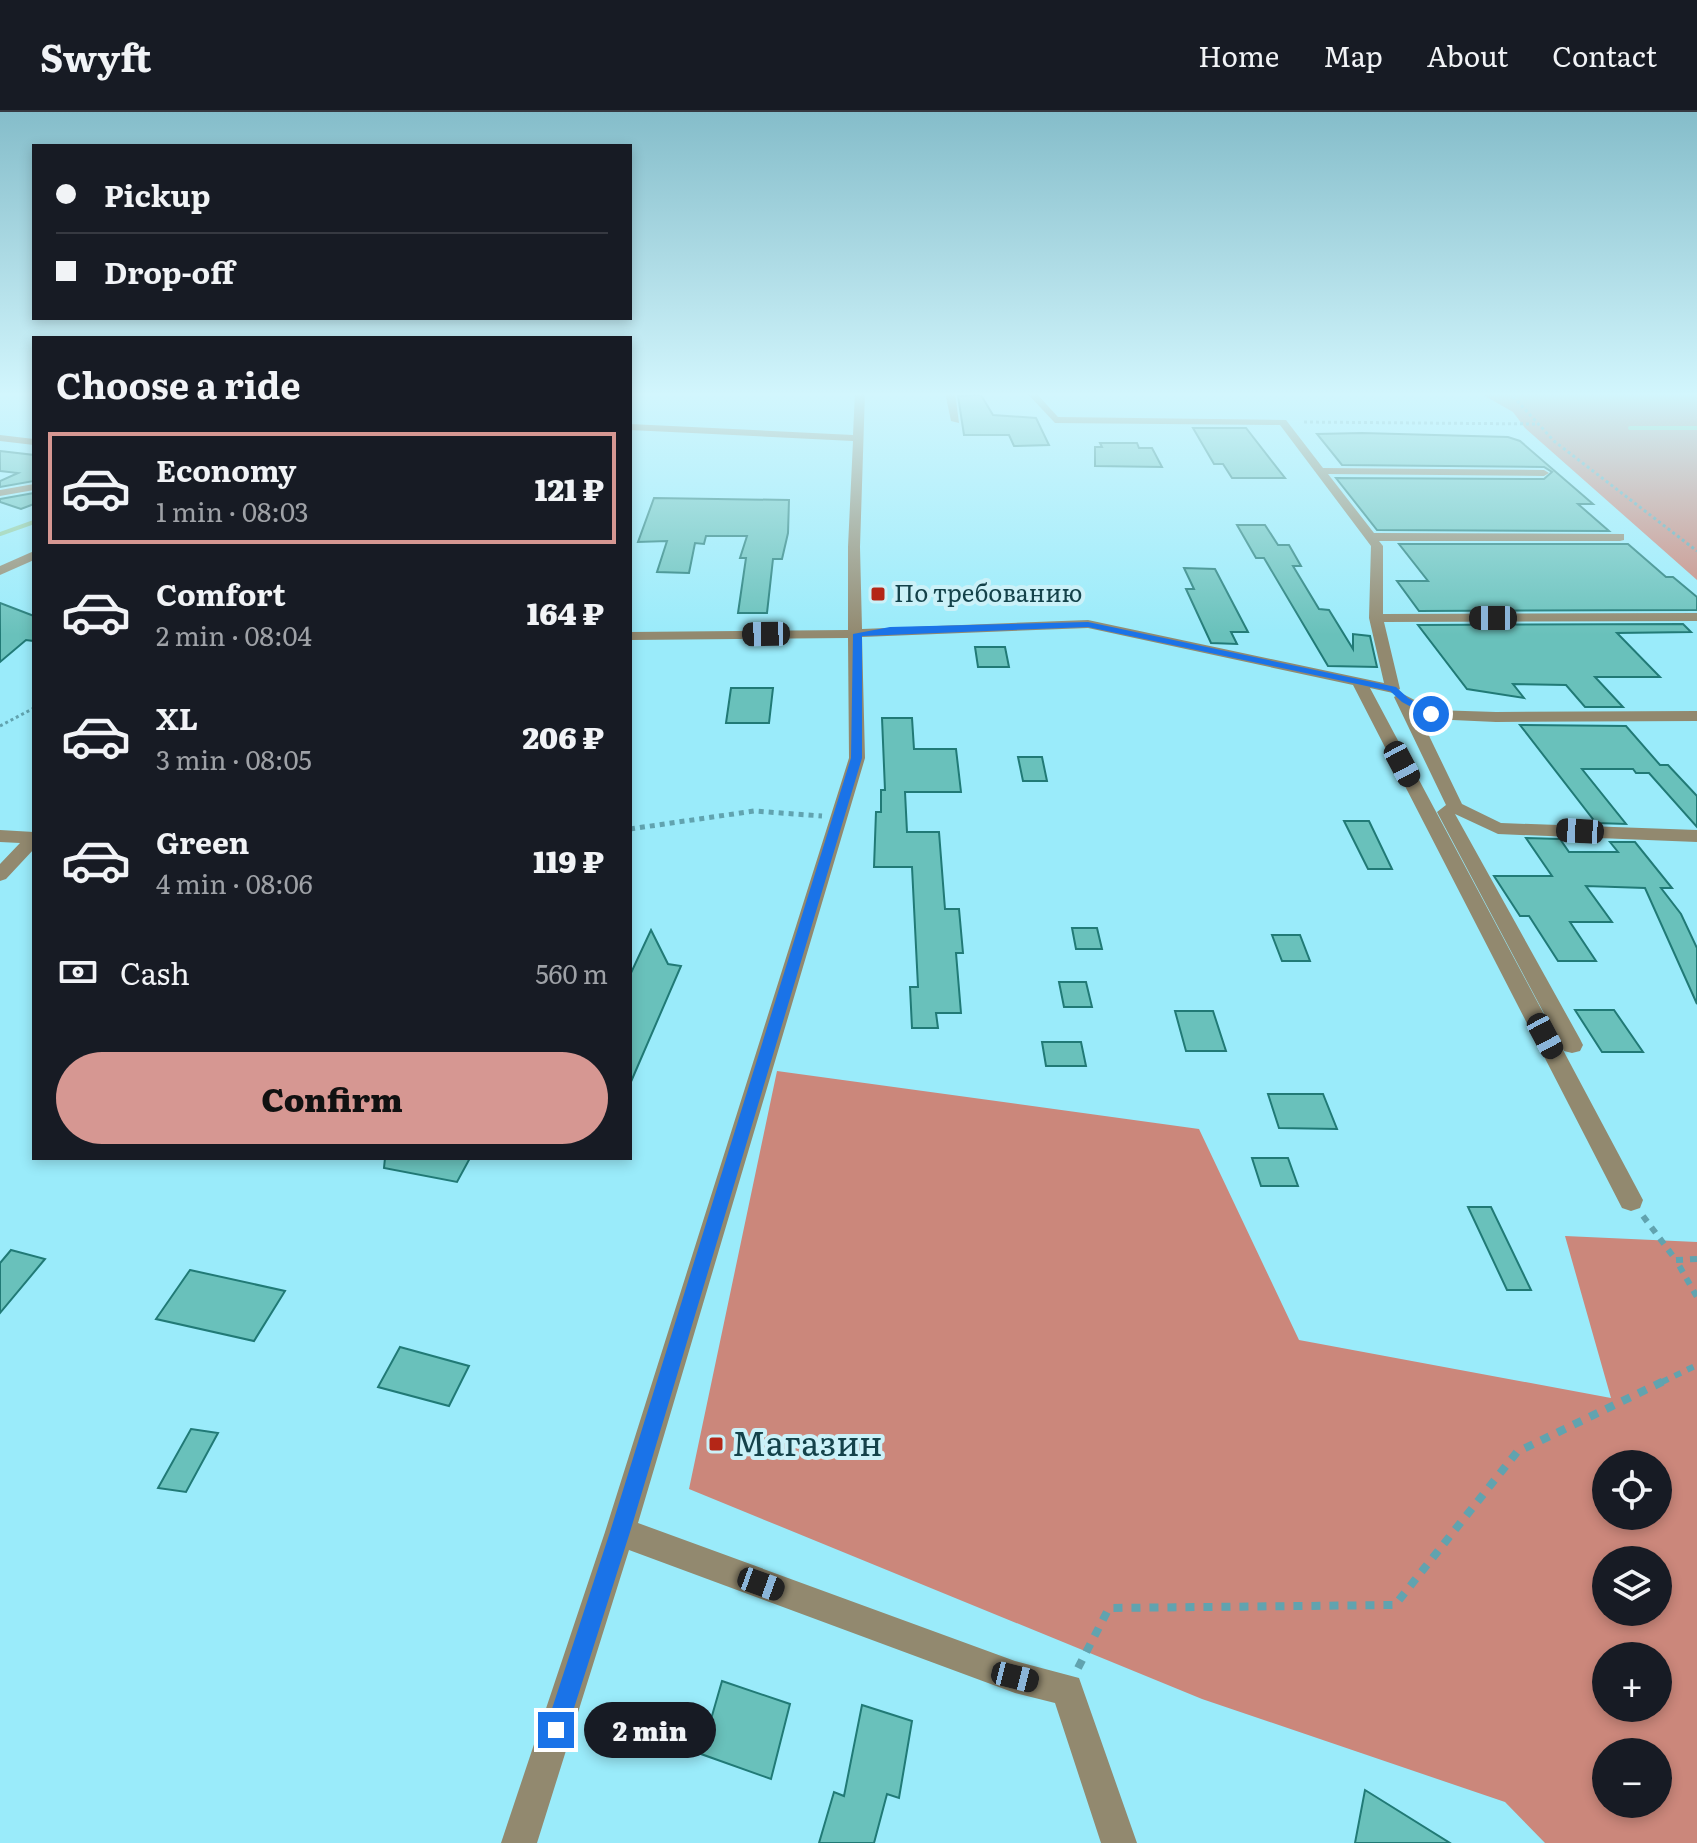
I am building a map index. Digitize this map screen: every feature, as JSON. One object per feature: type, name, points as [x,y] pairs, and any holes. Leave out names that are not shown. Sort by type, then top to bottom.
[{"type":"street","points":[[519,1843],[620,1532],[857,758],[856,473]]},
{"type":"street","points":[[1323,473],[1377,546],[1376,618],[1399,694],[1456,807],[1498,828],[1697,836]]},
{"type":"street","points":[[1520,473],[1544,473]]},
{"type":"street","points":[[0,493],[32,487]]},
{"type":"street","points":[[1371,537],[1620,537]]},
{"type":"street","points":[[0,571],[32,556]]},
{"type":"street","points":[[1376,618],[1697,617]]},
{"type":"street","points":[[632,636],[857,634],[890,630],[1088,624],[1359,682],[1399,694],[1431,714],[1496,717],[1697,716]]},
{"type":"street","points":[[1359,682],[1631,1200]]},
{"type":"street","points":[[1456,807],[1445,812],[1572,1045]]},
{"type":"street","points":[[0,836],[32,838]]},
{"type":"street","points":[[0,875],[32,840]]},
{"type":"street","points":[[620,1532],[1015,1677],[1067,1690],[1119,1843]]},
{"type":"path","points":[[1595,473],[1697,551]]},
{"type":"path","points":[[0,726],[32,709]]},
{"type":"path","points":[[632,829],[754,811],[839,817]]},
{"type":"path","points":[[1631,1200],[1676,1260],[1697,1297]]},
{"type":"path","points":[[1676,1260],[1697,1259]]},
{"type":"path","points":[[1067,1690],[1109,1608],[1395,1605],[1517,1452],[1697,1365]]},
{"type":"shaded area","points":[[1576,473],[1697,473],[1697,580]]},
{"type":"shaded area","points":[[777,1071],[1199,1129],[1299,1340],[1611,1398],[1565,1236],[1697,1242],[1697,1843],[1545,1843],[1505,1802],[1202,1699],[689,1489]]},
{"type":"building","points":[[18,473],[32,473],[32,481],[0,487],[0,481]]},
{"type":"building","points":[[1229,473],[1281,473],[1285,478],[1232,478]]},
{"type":"building","points":[[1551,473],[1557,473],[1593,504],[1578,504],[1609,531],[1377,530],[1336,478],[1544,479]]},
{"type":"building","points":[[32,493],[32,505],[21,509],[0,502],[0,499]]},
{"type":"building","points":[[654,498],[789,500],[788,533],[782,559],[773,559],[767,613],[738,613],[746,558],[740,558],[747,536],[706,536],[704,544],[695,543],[689,573],[657,572],[667,541],[638,542]]},
{"type":"building","points":[[1237,525],[1265,525],[1278,545],[1289,545],[1301,566],[1293,566],[1319,609],[1329,610],[1353,649],[1353,634],[1370,636],[1377,667],[1328,666],[1264,558],[1256,558]]},
{"type":"building","points":[[1399,544],[1628,544],[1666,577],[1673,577],[1697,597],[1697,610],[1419,611],[1397,581],[1428,581]]},
{"type":"building","points":[[1184,568],[1215,569],[1248,632],[1231,632],[1237,644],[1211,643],[1186,589],[1194,589]]},
{"type":"building","points":[[0,603],[32,615],[32,641],[26,640],[0,662]]},
{"type":"building","points":[[1683,624],[1691,632],[1617,633],[1660,677],[1595,677],[1623,707],[1585,707],[1566,685],[1513,684],[1524,698],[1467,689],[1418,625]]},
{"type":"building","points":[[975,647],[1005,647],[1009,667],[978,667]]},
{"type":"building","points":[[731,688],[773,688],[769,723],[726,723]]},
{"type":"building","points":[[882,718],[912,718],[914,749],[956,749],[961,792],[905,792],[907,832],[939,832],[945,909],[959,909],[963,953],[956,953],[961,1013],[936,1013],[938,1028],[912,1028],[910,987],[918,987],[912,867],[874,867],[876,812],[881,812],[881,790],[885,790]]},
{"type":"building","points":[[1520,725],[1626,726],[1660,765],[1668,765],[1697,796],[1697,827],[1649,773],[1636,773],[1633,769],[1582,769],[1626,824],[1596,823]]},
{"type":"building","points":[[1018,757],[1042,757],[1047,781],[1023,781]]},
{"type":"building","points":[[1344,821],[1369,821],[1392,869],[1368,869]]},
{"type":"building","points":[[1526,838],[1560,839],[1569,852],[1618,852],[1610,842],[1635,842],[1672,888],[1661,888],[1681,914],[1697,948],[1697,1004],[1645,888],[1586,886],[1612,922],[1570,922],[1596,961],[1558,961],[1529,916],[1520,916],[1494,876],[1552,876]]},
{"type":"building","points":[[1072,928],[1097,928],[1102,949],[1076,949]]},
{"type":"building","points":[[651,930],[668,964],[681,966],[632,1079],[632,971]]},
{"type":"building","points":[[1272,935],[1300,935],[1310,961],[1282,961]]},
{"type":"building","points":[[1059,982],[1086,982],[1092,1007],[1064,1007]]},
{"type":"building","points":[[1575,1010],[1614,1010],[1643,1052],[1602,1052]]},
{"type":"building","points":[[1175,1011],[1213,1011],[1226,1051],[1186,1051]]},
{"type":"building","points":[[1042,1042],[1081,1042],[1086,1066],[1046,1066]]},
{"type":"building","points":[[1268,1094],[1323,1094],[1337,1129],[1279,1128]]},
{"type":"building","points":[[1252,1158],[1288,1158],[1298,1186],[1261,1186]]},
{"type":"building","points":[[385,1160],[469,1160],[457,1182],[384,1168]]},
{"type":"building","points":[[1468,1207],[1491,1207],[1531,1290],[1507,1290]]},
{"type":"building","points":[[11,1250],[45,1259],[0,1313],[0,1263]]},
{"type":"building","points":[[190,1270],[285,1291],[254,1341],[156,1319]]},
{"type":"building","points":[[400,1347],[469,1366],[449,1406],[378,1387]]},
{"type":"building","points":[[191,1429],[218,1433],[186,1492],[158,1488]]},
{"type":"building","points":[[722,1681],[790,1704],[771,1779],[701,1754]]},
{"type":"building","points":[[862,1705],[912,1721],[899,1798],[887,1794],[874,1843],[819,1843],[834,1792],[844,1796]]},
{"type":"building","points":[[1365,1790],[1450,1843],[1355,1843]]},
{"type":"waterway","points":[[0,534],[32,523]]},
{"type":"place","name":"По требованию","points":[[878,594]]},
{"type":"place","name":"Магазин","points":[[716,1444]]},
{"type":"route","points":[[556,1730],[620,1532],[857,758],[857,634],[890,630],[1088,624],[1393,689],[1405,700],[1431,714]]}]
